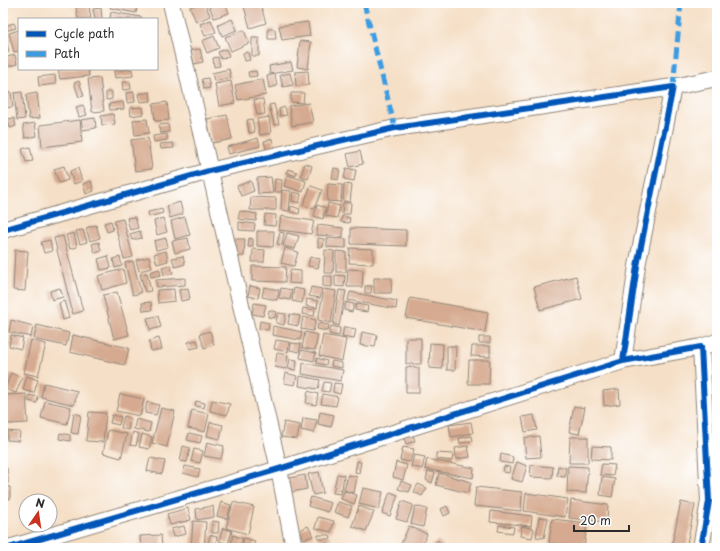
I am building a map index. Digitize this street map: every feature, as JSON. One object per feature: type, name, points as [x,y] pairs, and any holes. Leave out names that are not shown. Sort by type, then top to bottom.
[{"type":"street","points":[[171,3],[279,469],[294,548]]},
{"type":"street","points":[[3,230],[210,171],[395,128],[673,87],[717,78]]},
{"type":"street","points":[[623,361],[637,266],[673,87]]},
{"type":"street","points":[[9,548],[279,469],[623,361],[701,347],[717,342]]},
{"type":"street","points":[[701,347],[709,500],[701,548]]},
{"type":"building","points":[[111,3],[138,3],[136,13],[110,8]]},
{"type":"building","points":[[205,3],[210,16],[196,22],[190,7]]},
{"type":"building","points":[[216,3],[225,3],[229,13],[214,18],[209,6]]},
{"type":"building","points":[[243,3],[260,3],[266,23],[250,28]]},
{"type":"building","points":[[89,6],[91,18],[78,18],[76,8]]},
{"type":"building","points":[[101,8],[102,18],[95,18],[93,9]]},
{"type":"building","points":[[111,12],[142,17],[142,18],[110,18]]},
{"type":"building","points":[[232,19],[237,30],[222,36],[218,25]]},
{"type":"building","points":[[211,20],[216,32],[205,36],[200,24]]},
{"type":"building","points":[[308,22],[310,36],[282,40],[279,26]]},
{"type":"building","points":[[14,23],[16,28],[5,31],[4,26]]},
{"type":"building","points":[[268,29],[275,29],[276,39],[268,39]]},
{"type":"building","points":[[18,30],[18,51],[14,52],[9,33]]},
{"type":"building","points":[[244,30],[249,43],[231,51],[225,37]]},
{"type":"building","points":[[5,34],[9,52],[3,53],[3,35]]},
{"type":"building","points":[[214,36],[219,48],[207,53],[202,41]]},
{"type":"building","points":[[252,38],[259,38],[259,56],[252,56]]},
{"type":"building","points":[[300,41],[311,42],[308,69],[297,67]]},
{"type":"building","points":[[200,49],[203,62],[194,64],[191,50]]},
{"type":"building","points":[[226,49],[229,56],[221,59],[218,52]]},
{"type":"building","points":[[248,52],[250,60],[245,61],[243,53]]},
{"type":"building","points":[[15,55],[17,64],[3,68],[3,58]]},
{"type":"building","points":[[218,57],[220,66],[214,67],[213,58]]},
{"type":"building","points":[[291,62],[293,70],[270,74],[269,66]]},
{"type":"building","points":[[229,69],[231,78],[214,81],[212,73]]},
{"type":"building","points":[[58,70],[88,70],[89,76],[60,79]]},
{"type":"building","points":[[132,70],[133,76],[115,78],[114,71]]},
{"type":"building","points":[[256,71],[257,76],[249,77],[248,72]]},
{"type":"building","points":[[308,71],[309,85],[296,86],[295,72]]},
{"type":"building","points":[[290,73],[293,85],[283,87],[280,75]]},
{"type":"building","points":[[275,74],[277,86],[269,88],[267,76]]},
{"type":"building","points":[[55,75],[56,84],[39,86],[38,77]]},
{"type":"building","points":[[100,78],[104,111],[92,112],[88,79]]},
{"type":"building","points":[[208,78],[210,88],[204,89],[202,79]]},
{"type":"building","points":[[263,79],[266,95],[238,100],[235,85]]},
{"type":"building","points":[[79,81],[84,96],[79,97],[74,83]]},
{"type":"building","points":[[231,81],[235,103],[219,106],[215,84]]},
{"type":"building","points":[[122,82],[130,82],[131,89],[123,90]]},
{"type":"building","points":[[11,92],[13,107],[3,108],[3,93]]},
{"type":"building","points":[[22,92],[25,119],[17,120],[14,93]]},
{"type":"building","points":[[106,92],[112,92],[112,99],[106,100]]},
{"type":"building","points":[[134,92],[135,102],[127,103],[126,93]]},
{"type":"building","points":[[150,92],[151,101],[140,102],[138,94]]},
{"type":"building","points":[[37,93],[40,118],[29,119],[26,95]]},
{"type":"building","points":[[291,93],[304,93],[303,103],[291,102]]},
{"type":"building","points":[[263,99],[265,114],[257,115],[254,100]]},
{"type":"building","points":[[123,102],[124,109],[110,110],[109,104]]},
{"type":"building","points":[[167,102],[169,120],[155,121],[153,104]]},
{"type":"building","points":[[309,103],[313,122],[292,126],[289,106]]},
{"type":"building","points":[[274,104],[279,124],[274,125],[269,105]]},
{"type":"building","points":[[83,105],[87,115],[79,117],[76,107]]},
{"type":"building","points":[[143,107],[144,114],[131,116],[130,108]]},
{"type":"building","points":[[285,107],[287,115],[280,116],[279,109]]},
{"type":"building","points":[[113,114],[115,124],[102,125],[101,116]]},
{"type":"building","points":[[227,115],[232,139],[212,143],[207,119]]},
{"type":"building","points":[[269,117],[271,133],[260,135],[257,119]]},
{"type":"building","points":[[14,118],[16,126],[10,128],[8,119]]},
{"type":"building","points":[[95,118],[96,128],[83,130],[81,120]]},
{"type":"building","points":[[147,119],[149,133],[135,135],[133,120]]},
{"type":"building","points":[[252,119],[255,132],[249,133],[247,120]]},
{"type":"building","points":[[80,120],[82,142],[42,147],[40,125]]},
{"type":"building","points":[[35,123],[37,136],[25,138],[23,125]]},
{"type":"building","points":[[168,124],[169,132],[160,133],[159,125]]},
{"type":"building","points":[[167,134],[167,140],[154,142],[153,136]]},
{"type":"building","points":[[148,138],[152,169],[135,171],[131,140]]},
{"type":"building","points":[[258,138],[260,146],[229,154],[227,147]]},
{"type":"building","points":[[272,139],[276,153],[268,155],[264,141]]},
{"type":"building","points":[[173,143],[174,148],[161,149],[160,144]]},
{"type":"building","points":[[30,147],[33,161],[26,162],[22,149]]},
{"type":"building","points":[[360,151],[363,164],[350,167],[347,154]]},
{"type":"building","points":[[305,163],[312,166],[308,179],[301,176]]},
{"type":"building","points":[[64,166],[68,180],[59,183],[54,169]]},
{"type":"building","points":[[78,168],[82,181],[74,184],[70,171]]},
{"type":"building","points":[[334,168],[340,169],[338,180],[332,178]]},
{"type":"building","points":[[346,168],[356,170],[354,181],[344,179]]},
{"type":"building","points":[[288,169],[297,172],[296,176],[286,173]]},
{"type":"building","points":[[287,175],[306,181],[303,192],[284,186]]},
{"type":"building","points":[[271,177],[273,193],[258,194],[257,178]]},
{"type":"building","points":[[275,179],[282,180],[281,192],[274,192]]},
{"type":"building","points":[[91,181],[94,191],[86,194],[83,184]]},
{"type":"building","points":[[251,181],[254,191],[241,196],[237,186]]},
{"type":"building","points":[[328,184],[342,185],[341,202],[327,201]]},
{"type":"building","points":[[344,184],[352,185],[350,202],[343,201]]},
{"type":"building","points":[[311,186],[322,190],[314,209],[303,205]]},
{"type":"building","points":[[282,190],[291,191],[289,211],[281,210]]},
{"type":"building","points":[[293,192],[301,194],[299,203],[292,201]]},
{"type":"building","points":[[251,197],[276,198],[276,210],[250,210]]},
{"type":"building","points":[[180,202],[183,214],[170,218],[167,206]]},
{"type":"building","points":[[328,203],[340,206],[337,218],[326,216]]},
{"type":"building","points":[[343,203],[351,203],[350,214],[342,214]]},
{"type":"building","points":[[317,205],[326,208],[323,219],[314,216]]},
{"type":"building","points":[[291,206],[300,209],[299,214],[290,212]]},
{"type":"building","points":[[162,209],[163,213],[149,217],[148,212]]},
{"type":"building","points":[[240,211],[257,214],[256,221],[238,219]]},
{"type":"building","points":[[265,214],[276,215],[275,226],[264,225]]},
{"type":"building","points":[[281,216],[314,221],[311,234],[279,230]]},
{"type":"building","points":[[342,216],[350,218],[349,223],[341,222]]},
{"type":"building","points":[[135,217],[138,228],[130,230],[127,218]]},
{"type":"building","points":[[185,217],[190,235],[175,239],[171,221]]},
{"type":"building","points":[[163,218],[167,232],[157,235],[154,221]]},
{"type":"building","points":[[123,219],[133,257],[124,259],[114,221]]},
{"type":"building","points":[[111,221],[113,230],[107,232],[104,223]]},
{"type":"building","points":[[239,222],[255,224],[254,231],[239,230]]},
{"type":"building","points":[[96,225],[100,238],[90,241],[86,228]]},
{"type":"building","points":[[318,225],[343,228],[343,237],[317,235]]},
{"type":"building","points":[[351,228],[406,230],[406,246],[351,244]]},
{"type":"building","points":[[83,230],[87,242],[80,244],[76,231]]},
{"type":"building","points":[[140,231],[142,238],[132,240],[130,234]]},
{"type":"building","points":[[257,231],[274,231],[273,247],[257,246]]},
{"type":"building","points":[[280,232],[284,233],[282,245],[277,244]]},
{"type":"building","points":[[74,233],[77,247],[70,249],[66,235]]},
{"type":"building","points":[[287,233],[299,236],[295,249],[283,246]]},
{"type":"building","points":[[63,236],[83,311],[73,314],[54,238]]},
{"type":"building","points":[[166,238],[168,247],[156,250],[154,241]]},
{"type":"building","points":[[188,238],[190,249],[175,253],[172,241]]},
{"type":"building","points":[[249,238],[253,239],[253,247],[248,247]]},
{"type":"building","points":[[318,238],[324,239],[323,247],[318,247]]},
{"type":"building","points":[[327,238],[346,239],[346,248],[327,247]]},
{"type":"building","points":[[233,239],[245,239],[244,256],[233,256]]},
{"type":"building","points":[[50,240],[52,251],[44,253],[41,242]]},
{"type":"building","points":[[99,242],[101,251],[95,253],[92,244]]},
{"type":"building","points":[[285,248],[298,252],[294,266],[281,263]]},
{"type":"building","points":[[350,248],[373,249],[373,264],[349,263]]},
{"type":"building","points":[[253,249],[265,250],[264,262],[252,262]]},
{"type":"building","points":[[15,250],[28,251],[25,291],[13,290]]},
{"type":"building","points":[[325,250],[334,251],[333,273],[324,273]]},
{"type":"building","points":[[166,251],[168,261],[157,264],[154,254]]},
{"type":"building","points":[[336,251],[346,252],[346,272],[336,272]]},
{"type":"building","points":[[108,256],[111,268],[101,270],[98,259]]},
{"type":"building","points":[[183,256],[185,264],[175,267],[172,258]]},
{"type":"building","points":[[120,257],[122,266],[115,268],[113,259]]},
{"type":"building","points":[[149,257],[152,268],[139,271],[136,260]]},
{"type":"building","points":[[310,257],[320,259],[318,268],[308,266]]},
{"type":"building","points":[[133,261],[141,293],[133,295],[125,263]]},
{"type":"building","points":[[170,265],[173,273],[164,275],[162,267]]},
{"type":"building","points":[[252,266],[286,267],[285,282],[252,281]]},
{"type":"building","points":[[123,269],[126,283],[102,290],[98,276]]},
{"type":"building","points":[[159,269],[161,275],[151,277],[150,272]]},
{"type":"building","points":[[348,269],[363,270],[362,287],[347,287]]},
{"type":"building","points":[[290,270],[301,271],[301,284],[289,283]]},
{"type":"building","points":[[147,273],[151,291],[145,292],[140,274]]},
{"type":"building","points":[[335,275],[345,276],[344,287],[335,286]]},
{"type":"building","points":[[323,276],[332,276],[332,287],[323,286]]},
{"type":"building","points":[[576,276],[582,299],[540,310],[534,287]]},
{"type":"building","points":[[185,278],[185,285],[157,287],[156,280]]},
{"type":"building","points":[[374,278],[392,278],[391,293],[374,293]]},
{"type":"building","points":[[250,286],[260,288],[258,298],[248,296]]},
{"type":"building","points":[[365,286],[372,286],[371,293],[365,293]]},
{"type":"building","points":[[264,287],[279,290],[277,300],[262,297]]},
{"type":"building","points":[[311,287],[322,289],[320,298],[309,296]]},
{"type":"building","points":[[60,288],[63,297],[52,300],[50,291]]},
{"type":"building","points":[[188,288],[190,299],[181,301],[179,290]]},
{"type":"building","points":[[281,288],[292,290],[290,300],[279,298]]},
{"type":"building","points":[[294,288],[304,290],[302,303],[292,301]]},
{"type":"building","points":[[174,289],[175,301],[158,303],[157,290]]},
{"type":"building","points":[[324,289],[336,291],[331,323],[318,320]]},
{"type":"building","points":[[339,290],[346,291],[339,326],[333,324]]},
{"type":"building","points":[[117,292],[129,335],[114,339],[103,295]]},
{"type":"building","points":[[350,292],[397,301],[396,309],[348,300]]},
{"type":"building","points":[[410,298],[488,312],[485,332],[406,318]]},
{"type":"building","points":[[307,299],[318,301],[317,308],[306,306]]},
{"type":"building","points":[[64,301],[69,318],[63,320],[59,303]]},
{"type":"building","points":[[151,302],[152,310],[143,311],[142,303]]},
{"type":"building","points":[[346,302],[354,304],[352,312],[344,310]]},
{"type":"building","points":[[254,303],[266,305],[263,316],[252,314]]},
{"type":"building","points":[[356,304],[368,306],[367,312],[355,310]]},
{"type":"building","points":[[303,308],[315,310],[314,316],[302,314]]},
{"type":"building","points":[[269,310],[276,312],[275,318],[268,317]]},
{"type":"building","points":[[278,313],[286,314],[284,325],[276,323]]},
{"type":"building","points":[[290,314],[300,316],[298,326],[288,324]]},
{"type":"building","points":[[158,316],[161,327],[150,330],[147,318]]},
{"type":"building","points":[[303,317],[316,320],[313,331],[301,329]]},
{"type":"building","points":[[11,320],[33,326],[31,337],[9,332]]},
{"type":"building","points":[[260,321],[269,323],[268,330],[259,329]]},
{"type":"building","points":[[318,323],[329,325],[328,331],[317,329]]},
{"type":"building","points":[[37,325],[69,333],[66,346],[34,339]]},
{"type":"building","points":[[273,326],[302,332],[300,340],[272,335]]},
{"type":"building","points":[[331,326],[340,328],[339,336],[329,334]]},
{"type":"building","points":[[344,327],[356,329],[354,339],[342,337]]},
{"type":"building","points":[[210,331],[214,345],[204,348],[200,334]]},
{"type":"building","points":[[305,332],[318,335],[315,350],[302,348]]},
{"type":"building","points":[[362,332],[377,335],[375,347],[360,345]]},
{"type":"building","points":[[11,335],[23,338],[21,349],[9,346]]},
{"type":"building","points":[[73,335],[129,348],[125,365],[70,352]]},
{"type":"building","points":[[323,335],[346,339],[342,361],[319,356]]},
{"type":"building","points":[[479,337],[490,337],[490,343],[479,343]]},
{"type":"building","points":[[159,338],[162,349],[151,351],[149,341]]},
{"type":"building","points":[[406,338],[421,338],[421,364],[406,364]]},
{"type":"building","points":[[31,340],[46,344],[38,376],[24,373]]},
{"type":"building","points":[[197,340],[199,347],[190,349],[188,342]]},
{"type":"building","points":[[276,340],[289,342],[288,352],[274,349]]},
{"type":"building","points":[[291,343],[301,344],[299,352],[290,350]]},
{"type":"building","points":[[430,343],[443,344],[442,369],[429,368]]},
{"type":"building","points":[[447,346],[456,346],[455,370],[447,370]]},
{"type":"building","points":[[472,346],[490,346],[490,357],[471,356]]},
{"type":"building","points":[[301,350],[316,353],[314,361],[300,358]]},
{"type":"building","points":[[277,353],[288,355],[286,369],[275,367]]},
{"type":"building","points":[[317,358],[327,361],[326,365],[316,363]]},
{"type":"building","points":[[290,359],[297,360],[296,370],[288,369]]},
{"type":"building","points":[[469,360],[490,360],[489,384],[468,384]]},
{"type":"building","points":[[332,361],[342,363],[342,368],[331,366]]},
{"type":"building","points":[[303,363],[343,370],[341,381],[302,374]]},
{"type":"building","points":[[406,367],[419,368],[419,393],[406,393]]},
{"type":"building","points":[[11,373],[22,378],[16,393],[5,389]]},
{"type":"building","points":[[286,373],[297,376],[295,385],[284,383]]},
{"type":"building","points":[[27,376],[38,380],[34,393],[23,390]]},
{"type":"building","points":[[300,376],[320,380],[318,389],[299,386]]},
{"type":"building","points":[[324,382],[331,383],[329,392],[322,391]]},
{"type":"building","points":[[44,383],[77,391],[74,405],[41,397]]},
{"type":"building","points":[[334,383],[342,384],[340,394],[333,392]]},
{"type":"building","points":[[619,389],[620,404],[604,406],[603,391]]},
{"type":"building","points":[[308,391],[318,394],[316,405],[306,403]]},
{"type":"building","points":[[26,394],[28,423],[8,424],[5,395]]},
{"type":"building","points":[[120,394],[144,399],[140,416],[116,411]]},
{"type":"building","points":[[323,394],[338,397],[336,406],[321,404]]},
{"type":"building","points":[[29,395],[38,397],[37,403],[28,401]]},
{"type":"building","points":[[212,400],[230,404],[227,415],[210,411]]},
{"type":"building","points":[[45,401],[71,407],[67,424],[41,418]]},
{"type":"building","points":[[196,401],[205,403],[204,408],[195,406]]},
{"type":"building","points":[[147,402],[159,405],[156,415],[145,413]]},
{"type":"building","points":[[574,406],[585,408],[579,434],[569,432]]},
{"type":"building","points":[[161,408],[175,411],[167,447],[152,443]]},
{"type":"building","points":[[192,410],[209,414],[205,432],[188,428]]},
{"type":"building","points":[[89,412],[106,413],[103,442],[86,441]]},
{"type":"building","points":[[320,412],[334,415],[331,427],[318,424]]},
{"type":"building","points":[[74,413],[81,415],[78,434],[71,433]]},
{"type":"building","points":[[112,415],[121,417],[119,425],[110,423]]},
{"type":"building","points":[[534,415],[537,430],[525,432],[522,417]]},
{"type":"building","points":[[124,416],[130,418],[128,430],[121,428]]},
{"type":"building","points":[[303,418],[317,420],[314,433],[301,430]]},
{"type":"building","points":[[136,419],[151,423],[149,432],[134,429]]},
{"type":"building","points":[[210,422],[223,425],[220,439],[207,436]]},
{"type":"building","points":[[284,422],[300,425],[297,439],[281,437]]},
{"type":"building","points":[[471,422],[473,433],[451,437],[449,425]]},
{"type":"building","points":[[411,429],[415,441],[406,444],[402,432]]},
{"type":"building","points":[[108,430],[127,434],[121,458],[103,453]]},
{"type":"building","points":[[7,431],[20,432],[19,441],[7,440]]},
{"type":"building","points":[[133,432],[139,434],[136,446],[130,445]]},
{"type":"building","points":[[60,433],[70,435],[70,441],[59,439]]},
{"type":"building","points":[[189,433],[202,436],[200,443],[187,440]]},
{"type":"building","points":[[142,434],[152,437],[149,449],[139,447]]},
{"type":"building","points":[[472,436],[473,441],[460,443],[459,438]]},
{"type":"building","points":[[539,436],[541,457],[526,458],[524,438]]},
{"type":"building","points":[[570,437],[588,437],[588,463],[569,463]]},
{"type":"building","points":[[207,442],[224,446],[221,459],[204,456]]},
{"type":"building","points":[[183,446],[190,448],[187,462],[180,461]]},
{"type":"building","points":[[468,446],[470,457],[456,459],[455,448]]},
{"type":"building","points":[[592,446],[611,447],[611,460],[591,459]]},
{"type":"building","points":[[403,447],[414,449],[410,462],[400,460]]},
{"type":"building","points":[[194,449],[203,451],[200,463],[191,461]]},
{"type":"building","points":[[436,453],[453,454],[452,461],[436,459]]},
{"type":"building","points":[[501,454],[513,457],[512,464],[500,462]]},
{"type":"building","points":[[414,455],[425,457],[422,469],[411,466]]},
{"type":"building","points":[[150,458],[165,461],[162,474],[147,471]]},
{"type":"building","points":[[427,459],[474,468],[473,478],[425,469]]},
{"type":"building","points":[[357,461],[361,462],[359,473],[355,472]]},
{"type":"building","points":[[396,462],[407,465],[403,480],[393,477]]},
{"type":"building","points":[[517,462],[527,466],[522,482],[511,479]]},
{"type":"building","points":[[602,464],[615,465],[613,476],[600,475]]},
{"type":"building","points":[[531,465],[553,467],[552,478],[530,477]]},
{"type":"building","points":[[185,466],[200,469],[198,477],[183,473]]},
{"type":"building","points":[[504,466],[510,467],[509,473],[503,472]]},
{"type":"building","points":[[558,466],[566,468],[565,477],[557,476]]},
{"type":"building","points":[[568,466],[588,467],[586,493],[567,492]]},
{"type":"building","points":[[3,468],[7,468],[8,483],[3,484]]},
{"type":"building","points":[[428,471],[435,473],[432,483],[426,480]]},
{"type":"building","points":[[319,472],[323,493],[313,495],[308,474]]},
{"type":"building","points":[[439,473],[471,482],[468,493],[436,485]]},
{"type":"building","points":[[337,474],[344,475],[341,494],[333,493]]},
{"type":"building","points":[[305,475],[307,489],[287,493],[285,479]]},
{"type":"building","points":[[348,475],[357,477],[354,493],[344,490]]},
{"type":"building","points":[[602,477],[615,479],[612,497],[600,495]]},
{"type":"building","points":[[401,481],[412,485],[409,492],[398,489]]},
{"type":"building","points":[[418,484],[427,488],[422,496],[414,492]]},
{"type":"building","points":[[3,487],[10,487],[10,499],[3,499]]},
{"type":"building","points":[[476,487],[522,492],[521,511],[474,506]]},
{"type":"building","points":[[363,488],[383,492],[379,509],[359,504]]},
{"type":"building","points":[[344,491],[357,495],[354,504],[341,499]]},
{"type":"building","points":[[390,492],[398,495],[390,516],[382,513]]},
{"type":"building","points":[[526,493],[568,499],[565,517],[524,511]]},
{"type":"building","points":[[311,497],[331,503],[328,512],[308,506]]},
{"type":"building","points":[[571,500],[608,505],[607,522],[569,518]]},
{"type":"building","points":[[402,501],[413,505],[407,522],[396,519]]},
{"type":"building","points":[[221,502],[231,505],[227,519],[217,516]]},
{"type":"building","points":[[233,502],[254,507],[248,534],[226,528]]},
{"type":"building","points":[[338,502],[352,506],[348,517],[334,512]]},
{"type":"building","points":[[681,502],[695,505],[686,548],[671,548]]},
{"type":"building","points":[[213,506],[214,517],[197,520],[196,509]]},
{"type":"building","points":[[359,506],[374,512],[366,531],[352,526]]},
{"type":"building","points":[[415,506],[427,509],[423,527],[411,524]]},
{"type":"building","points":[[447,506],[450,513],[444,516],[441,509]]},
{"type":"building","points":[[188,508],[191,520],[170,525],[167,514]]},
{"type":"building","points":[[491,511],[532,516],[531,526],[490,522]]},
{"type":"building","points":[[318,517],[334,521],[331,532],[315,528]]},
{"type":"building","points":[[539,517],[548,518],[544,538],[536,537]]},
{"type":"building","points":[[552,519],[587,523],[584,548],[549,543]]},
{"type":"building","points":[[193,521],[206,522],[204,548],[191,548]]},
{"type":"building","points":[[212,521],[219,522],[218,533],[212,533]]},
{"type":"building","points":[[499,525],[514,527],[513,533],[498,531]]},
{"type":"building","points":[[184,526],[186,534],[173,537],[171,529]]},
{"type":"building","points":[[308,526],[313,536],[304,539],[300,530]]},
{"type":"building","points":[[409,526],[427,534],[421,548],[411,548],[401,544]]},
{"type":"building","points":[[522,526],[534,529],[532,538],[520,536]]},
{"type":"building","points":[[223,528],[232,531],[228,544],[219,541]]},
{"type":"building","points":[[161,535],[162,548],[141,548],[140,536]]},
{"type":"building","points":[[210,535],[217,537],[215,548],[207,548]]},
{"type":"building","points":[[233,535],[243,539],[240,548],[230,548]]},
{"type":"building","points":[[318,535],[330,535],[331,539],[318,539]]},
{"type":"building","points":[[244,538],[255,541],[253,548],[241,548]]},
{"type":"building","points":[[438,540],[445,548],[429,548]]},
{"type":"building","points":[[328,543],[328,548],[312,548],[311,544]]},
{"type":"marked path","points":[[364,3],[395,128]]},
{"type":"marked path","points":[[673,87],[681,3]]},
{"type":"cycle path","points":[[3,230],[209,171],[395,128],[673,87],[637,266],[623,361]]},
{"type":"cycle path","points":[[9,548],[279,469],[623,361],[701,347],[709,501],[701,548]]}]
